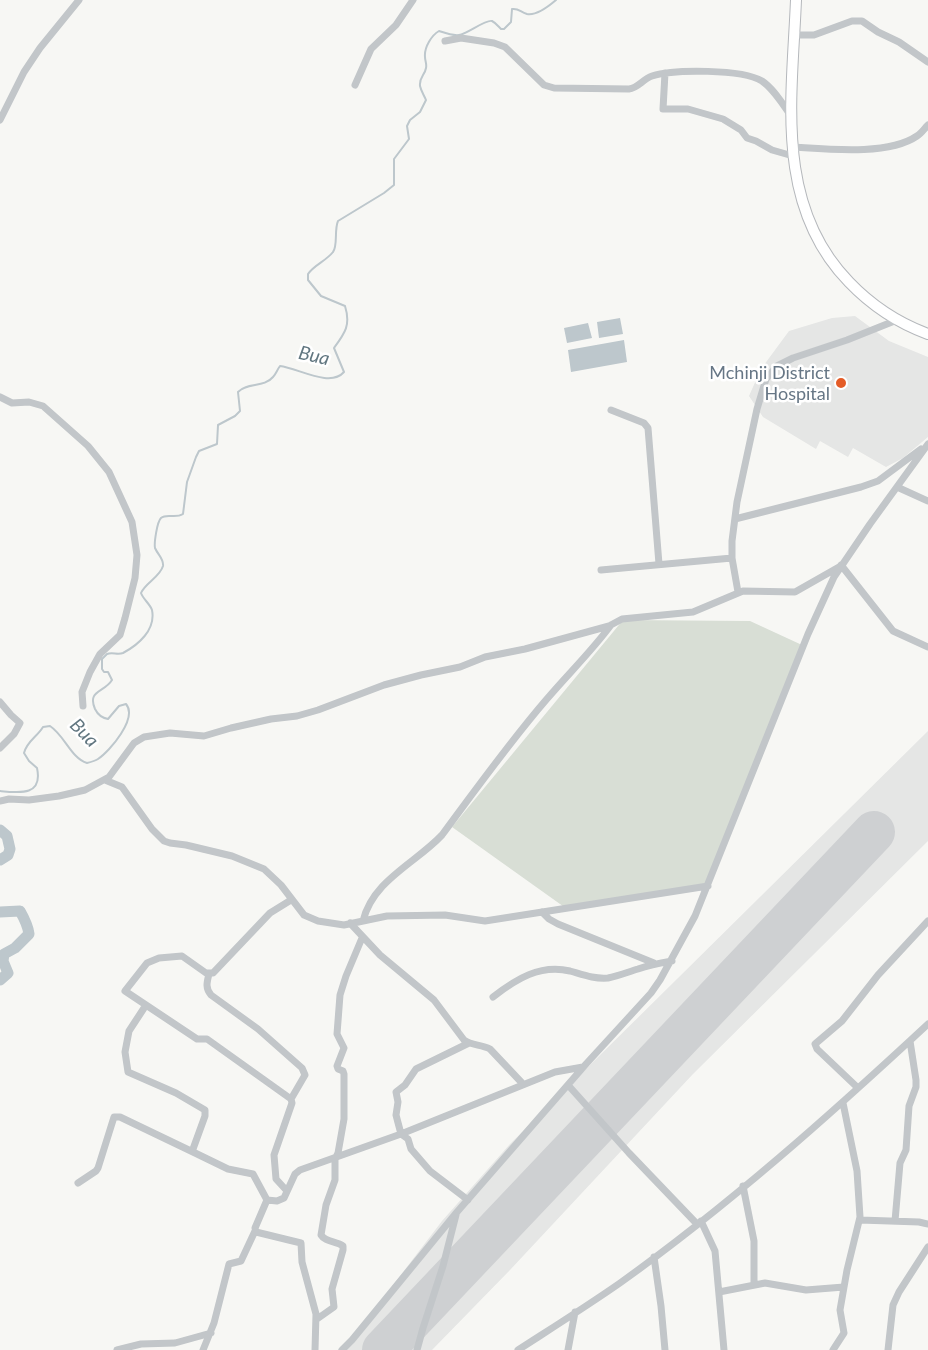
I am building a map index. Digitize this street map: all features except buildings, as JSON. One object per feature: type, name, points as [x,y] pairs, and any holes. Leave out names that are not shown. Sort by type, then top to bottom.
[{"type":"highway","points":[[796,0],[792,117],[793,151],[797,186],[803,205],[819,242],[840,273],[870,303],[897,320],[928,334]]},
{"type":"street","points":[[0,120],[24,72],[40,48],[79,0]]},
{"type":"street","points":[[355,85],[371,50],[396,25],[413,0]]},
{"type":"street","points":[[794,35],[814,35],[852,21],[862,21],[878,32],[900,42],[928,62]]},
{"type":"street","points":[[445,41],[461,38],[494,43],[506,47],[544,85],[554,88],[628,89],[633,88],[650,76],[680,71],[727,73],[756,79],[762,81],[771,90],[792,117]]},
{"type":"street","points":[[665,73],[663,109],[688,109],[723,119],[741,130],[748,138],[772,150],[884,148],[917,136],[928,125]]},
{"type":"street","points":[[738,592],[732,558],[732,541],[757,408],[766,379],[777,366],[792,358],[856,337],[897,320]]},
{"type":"street","points":[[0,397],[12,403],[30,402],[43,406],[88,446],[109,472],[132,522],[137,555],[135,578],[125,618],[120,635],[100,654],[90,672],[82,692],[83,706]]},
{"type":"street","points":[[611,410],[644,423],[648,428],[659,564]]},
{"type":"street","points":[[735,519],[870,484],[893,471],[928,445]]},
{"type":"street","points":[[342,1350],[457,1212],[651,993],[672,961],[708,886],[808,634],[834,577],[928,445]]},
{"type":"street","points":[[897,486],[928,501]]},
{"type":"street","points":[[601,570],[732,558]]},
{"type":"street","points":[[0,801],[9,799],[28,800],[85,790],[105,780],[134,743],[144,738],[170,733],[204,736],[239,726],[297,716],[384,685],[460,667],[485,657],[612,625],[622,619],[693,612],[738,592],[795,592],[841,565]]},
{"type":"street","points":[[841,565],[894,631],[928,647]]},
{"type":"street","points":[[363,921],[377,893],[399,870],[434,844],[442,835],[548,697],[612,625]]},
{"type":"street","points":[[0,702],[20,723],[14,734],[0,748]]},
{"type":"street","points":[[105,780],[122,788],[152,829],[164,841],[232,856],[264,869],[280,885],[304,915],[310,919],[334,924],[350,924],[388,916],[444,914],[485,921],[708,886]]},
{"type":"street","points":[[209,974],[214,972],[270,913],[291,900]]},
{"type":"street","points":[[542,912],[558,924],[654,963]]},
{"type":"street","points":[[858,1088],[817,1050],[816,1044],[842,1021],[878,975],[928,921]]},
{"type":"street","points":[[350,924],[380,956],[434,1000],[464,1040],[490,1048],[523,1084]]},
{"type":"street","points":[[317,1319],[334,1307],[332,1289],[343,1250],[343,1246],[323,1238],[321,1235],[326,1205],[335,1180],[335,1159],[340,1147],[344,1119],[344,1074],[337,1066],[344,1048],[337,1034],[340,995],[362,938]]},
{"type":"street","points":[[209,974],[182,956],[159,958],[150,961],[125,991],[197,1039],[207,1039],[290,1099],[292,1103],[274,1155],[276,1178],[287,1191]]},
{"type":"street","points":[[493,997],[518,978],[546,970],[560,969],[600,978],[618,975],[654,963],[672,961]]},
{"type":"street","points":[[209,974],[206,985],[211,995],[258,1029],[302,1068],[305,1075],[290,1099]]},
{"type":"street","points":[[146,1005],[128,1031],[125,1052],[128,1072],[176,1093],[205,1110],[205,1116],[193,1149],[194,1152]]},
{"type":"street","points":[[518,1350],[619,1283],[699,1222],[842,1103],[928,1024]]},
{"type":"street","points":[[895,1221],[900,1163],[906,1150],[909,1106],[916,1080],[910,1041]]},
{"type":"street","points":[[468,1200],[430,1171],[411,1148],[408,1139],[401,1134],[396,1114],[398,1102],[396,1092],[405,1085],[416,1069],[469,1043]]},
{"type":"street","points":[[267,1200],[280,1200],[284,1198],[295,1174],[300,1170],[401,1134],[560,1070],[583,1068]]},
{"type":"street","points":[[568,1085],[606,1129],[699,1222],[715,1251],[724,1350]]},
{"type":"street","points":[[833,1350],[844,1333],[840,1310],[855,1234],[860,1220],[857,1171],[842,1103]]},
{"type":"street","points":[[78,1183],[98,1168],[112,1119],[117,1116],[228,1169],[253,1174],[267,1200],[241,1261],[229,1264],[211,1333],[203,1350]]},
{"type":"street","points":[[743,1186],[754,1241],[754,1284]]},
{"type":"street","points":[[418,1350],[457,1212]]},
{"type":"street","points":[[860,1220],[928,1224]]},
{"type":"street","points":[[255,1231],[301,1243],[302,1262],[317,1319],[315,1350]]},
{"type":"street","points":[[888,1350],[892,1314],[899,1292],[928,1248]]},
{"type":"street","points":[[654,1257],[665,1350]]},
{"type":"street","points":[[719,1292],[765,1283],[806,1290],[844,1287]]},
{"type":"street","points":[[568,1350],[575,1312]]},
{"type":"street","points":[[117,1350],[141,1344],[175,1342],[211,1333]]},
{"type":"shaded area","name":"Mchinji District Hospital","points":[[855,316],[889,341],[928,357],[928,437],[903,458],[886,467],[853,448],[848,457],[820,441],[816,449],[763,417],[749,396],[761,369],[789,331],[832,318]]},
{"type":"shaded area","points":[[620,318],[623,334],[599,338],[597,322]]},
{"type":"shaded area","points":[[588,323],[592,338],[567,343],[564,328]]},
{"type":"shaded area","points":[[624,340],[627,362],[571,372],[568,350]]},
{"type":"shaded area","points":[[623,620],[750,621],[802,645],[708,885],[567,909],[452,827]]},
{"type":"shaded area","points":[[928,731],[928,841],[693,1074],[510,1270],[432,1350],[338,1350],[361,1327],[442,1221],[510,1144]]},
{"type":"waterway","name":"Bua","points":[[0,791],[28,791],[37,784],[37,768],[24,753],[27,745],[43,727],[50,726],[55,730],[72,752],[87,763],[97,760],[103,755],[121,734],[128,717],[129,710],[126,704],[119,706],[108,719],[99,715],[93,703],[95,695],[112,680],[108,672],[104,672],[102,669],[102,659],[107,654],[121,654],[129,650],[149,630],[153,617],[152,610],[141,593],[163,566],[162,559],[155,548],[158,524],[163,517],[183,514],[187,482],[196,457],[199,451],[217,444],[218,425],[235,416],[240,411],[238,392],[246,387],[265,383],[274,376],[280,366],[322,378],[331,378],[344,372],[334,348],[346,328],[347,313],[345,306],[321,296],[308,280],[308,274],[333,252],[338,221],[394,185],[394,159],[409,139],[407,126],[410,120],[420,112],[426,100],[420,83],[426,68],[426,49],[431,38],[439,31],[459,35],[489,21],[504,29],[511,22],[512,9],[527,14],[535,14],[556,0]]},
{"type":"waterway","name":"Bua","points":[[0,830],[7,836],[10,849],[8,855],[0,860]]},
{"type":"waterway","name":"Bua","points":[[0,912],[20,911],[26,922],[29,934],[15,948],[4,954],[3,961],[8,973],[0,980]]},
{"type":"runway","points":[[383,1350],[874,832]]},
{"type":"place","name":"Mchinji District Hospital","points":[[841,383]]}]
